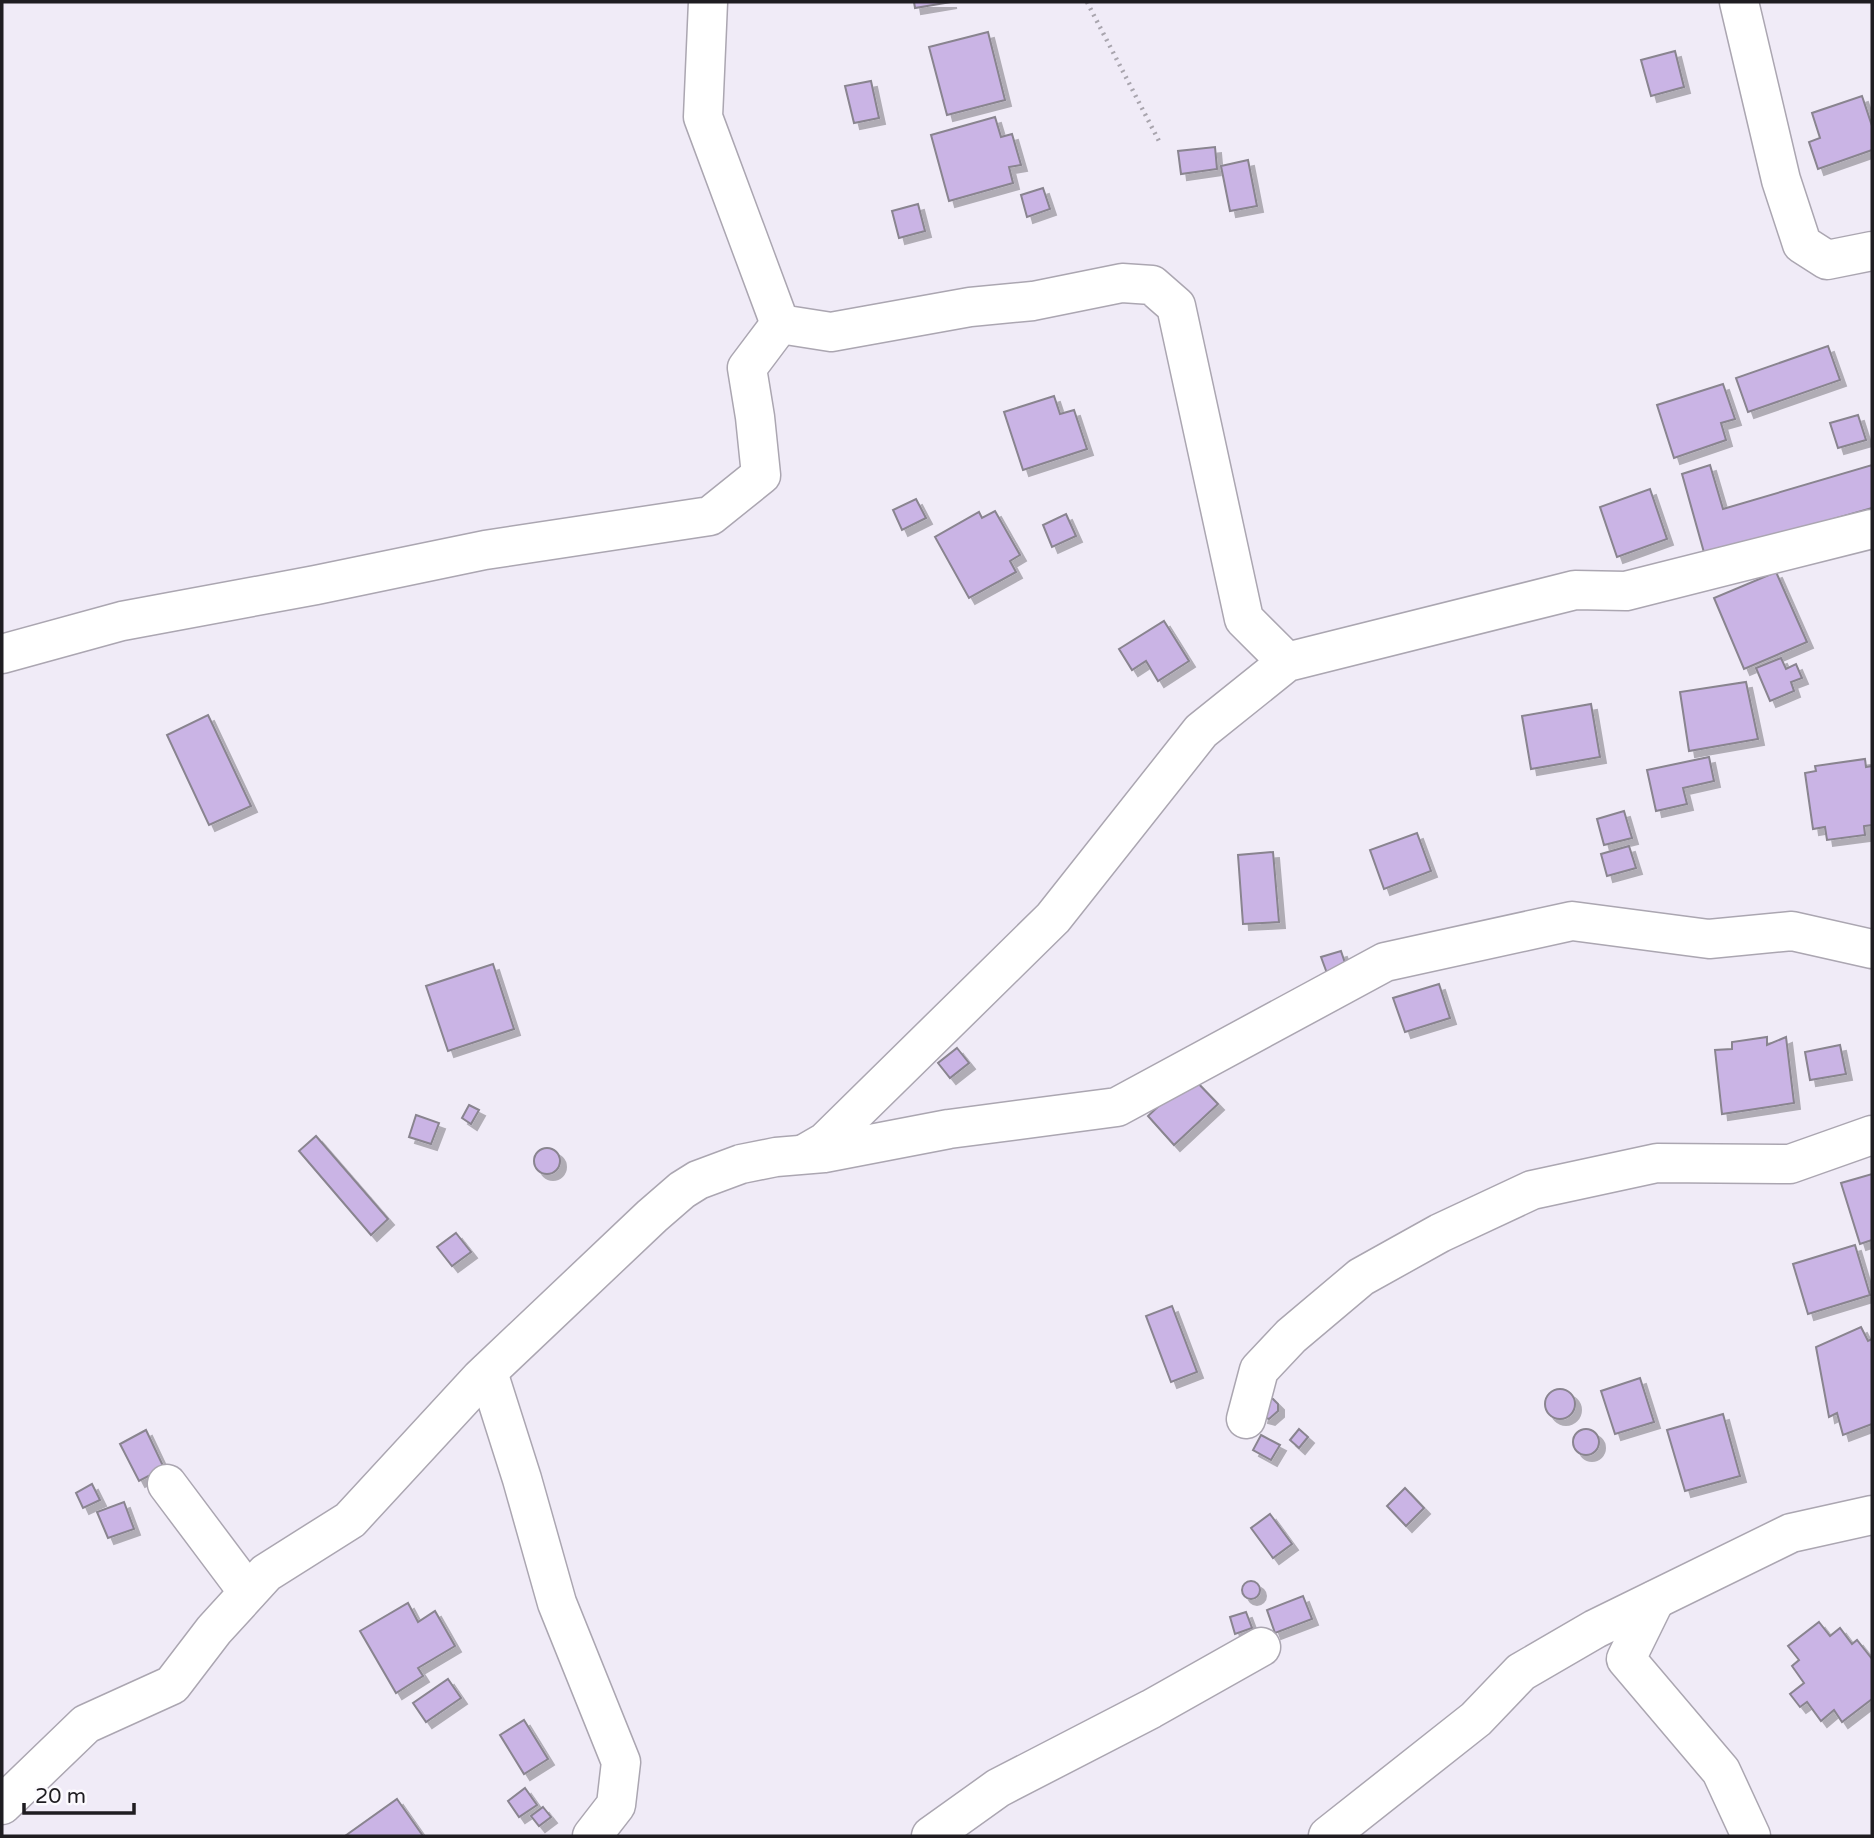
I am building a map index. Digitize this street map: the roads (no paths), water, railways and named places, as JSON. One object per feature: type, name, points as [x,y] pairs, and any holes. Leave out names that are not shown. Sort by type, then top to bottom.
[{"type":"street","points":[[708,2],[703,117],[780,324]]},
{"type":"street","points":[[1739,2],[1781,180],[1802,244],[1828,260],[1872,250]]},
{"type":"street","points":[[780,324],[831,332],[970,307],[1033,301],[1122,283],[1152,285],[1176,306],[1244,619],[1287,662]]},
{"type":"street","points":[[2,654],[122,621],[485,550],[710,516],[761,475],[747,368],[780,324]]},
{"type":"street","points":[[803,1155],[825,1142],[1054,918],[1201,731],[1287,662],[1575,590],[1626,591],[1872,529]]},
{"type":"street","points":[[2,1805],[86,1724],[172,1685],[214,1630],[266,1573],[350,1520],[488,1372],[682,1190],[717,1172],[741,1164],[950,1129],[1118,1107],[1385,962],[1572,921],[1709,939],[1792,931],[1872,949]]},
{"type":"street","points":[[1246,1419],[1259,1370],[1291,1336],[1361,1277],[1440,1233],[1532,1191],[1657,1164],[1790,1164],[1872,1135]]},
{"type":"street","points":[[488,1372],[557,1603],[621,1762],[616,1805],[592,1836]]},
{"type":"street","points":[[167,1484],[248,1592]]},
{"type":"street","points":[[1328,1836],[1476,1719],[1521,1672],[1595,1629],[1791,1533],[1872,1515]]},
{"type":"street","points":[[1655,1600],[1626,1659],[1721,1771],[1751,1836]]},
{"type":"street","points":[[931,1836],[998,1788],[1151,1709],[1261,1647]]}]
